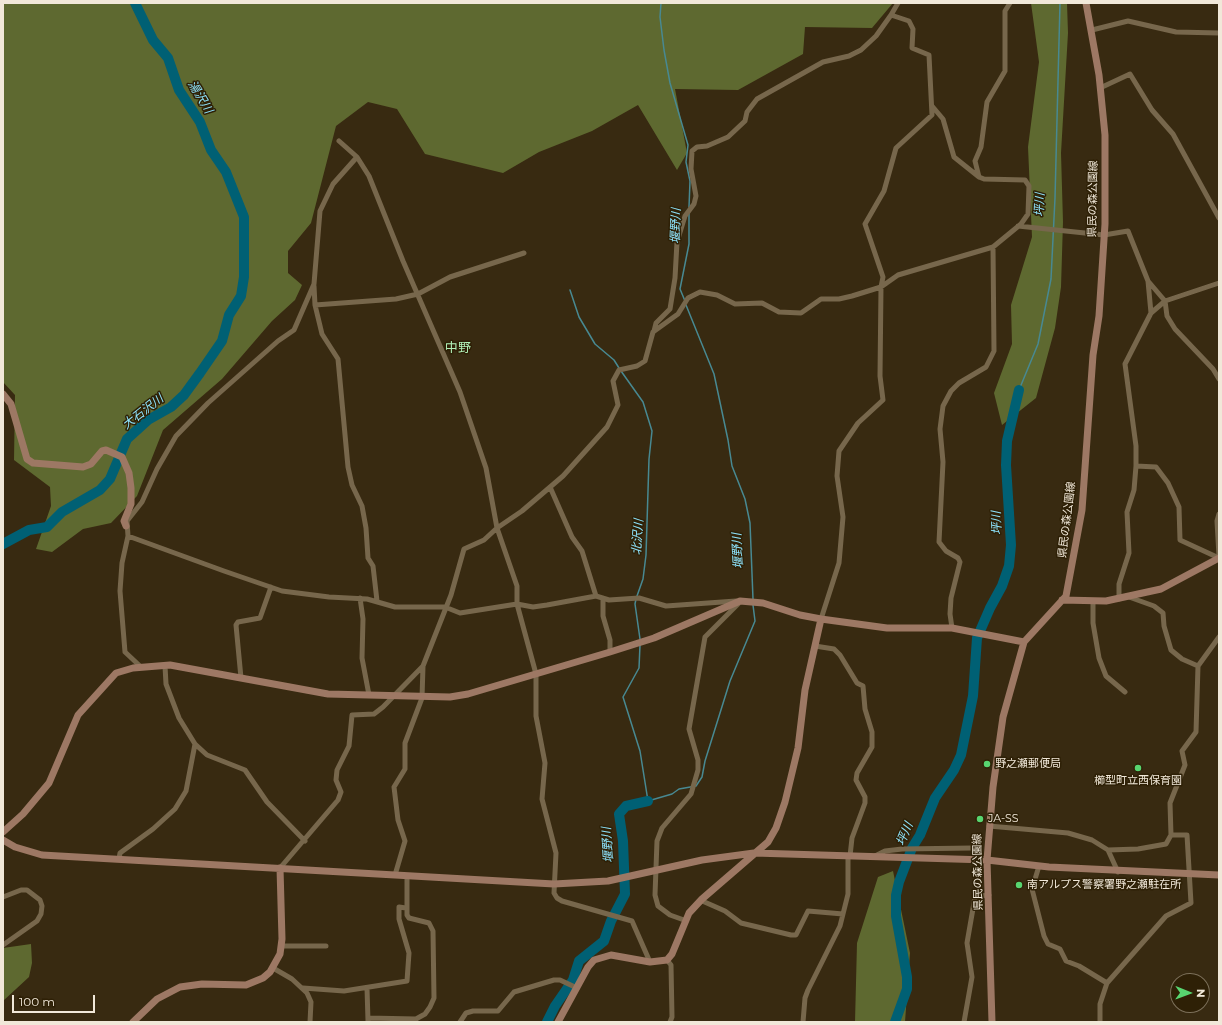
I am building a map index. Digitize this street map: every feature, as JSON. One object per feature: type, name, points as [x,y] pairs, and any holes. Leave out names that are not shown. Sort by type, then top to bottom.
[{"type":"street","points":[[395,875],[405,841],[394,803],[394,787],[405,769],[405,743],[422,698],[423,666],[457,578],[464,549],[484,540],[497,528],[522,511],[563,476],[608,427],[618,405],[613,381],[621,370],[645,362],[656,323],[670,309],[675,278],[677,242],[686,214],[696,196],[691,169],[692,151],[697,147],[706,146],[728,137],[745,121],[747,112],[757,99],[823,62],[849,56],[861,50],[876,36],[898,3]]},
{"type":"street","points":[[979,177],[976,161],[981,146],[987,102],[1005,71],[1005,11],[1010,3]]},
{"type":"street","name":"県民の森公園線","points":[[992,1022],[987,860],[989,826],[1002,717],[1024,642],[1066,596],[1082,510],[1093,355],[1099,316],[1104,235],[1104,136],[1100,88],[1092,30],[1086,3]]},
{"type":"street","points":[[558,1022],[576,987],[594,960],[602,957],[620,955],[650,962],[667,960],[672,954],[684,920],[700,900],[768,842],[776,828],[785,802],[798,748],[805,690],[821,619],[839,563],[843,517],[837,476],[839,451],[858,422],[883,400],[880,376],[881,287],[883,277],[865,224],[884,191],[896,148],[932,115],[930,55],[912,48],[913,29],[909,21],[891,15]]},
{"type":"street","points":[[1092,30],[1128,21],[1176,32],[1219,33]]},
{"type":"street","points":[[1100,88],[1130,74],[1152,110],[1173,134],[1219,218]]},
{"type":"street","points":[[653,332],[678,314],[688,299],[700,292],[717,296],[735,304],[762,303],[779,312],[801,313],[821,299],[839,299],[852,296],[881,287],[898,275],[993,247],[1018,226],[1028,214],[1029,186],[1025,180],[984,180],[954,157],[943,119],[932,106]]},
{"type":"street","points":[[339,141],[357,157],[370,176],[378,200],[463,400],[486,468],[497,528],[517,586],[517,604],[536,674],[536,716],[545,763],[542,799],[556,853],[554,893],[557,898],[562,901],[628,919],[635,925],[650,962]]},
{"type":"street","points":[[357,157],[333,184],[320,211],[314,284],[315,305],[322,334],[338,359],[348,468],[352,485],[362,506],[366,528],[368,558],[373,566],[378,601]]},
{"type":"street","points":[[1018,226],[1104,235],[1128,231],[1148,281],[1151,313]]},
{"type":"street","points":[[956,629],[950,614],[951,598],[960,562],[958,558],[946,551],[939,542],[943,462],[940,430],[943,406],[951,390],[959,383],[986,367],[994,351],[993,247]]},
{"type":"street","points":[[315,305],[396,299],[418,294],[450,277],[524,253]]},
{"type":"street","points":[[1148,281],[1166,300],[1167,316],[1175,328],[1213,368],[1219,379]]},
{"type":"street","points":[[1120,599],[1118,584],[1130,553],[1127,512],[1134,490],[1136,466],[1136,446],[1125,364],[1151,313],[1166,300],[1219,283]]},
{"type":"street","points":[[126,526],[127,521],[142,502],[157,469],[176,436],[208,403],[278,341],[294,330],[314,284]]},
{"type":"street","points":[[3,394],[11,404],[27,459],[33,463],[83,467],[91,464],[102,451],[110,450],[122,457],[129,473],[131,488],[131,504],[124,521],[128,536],[122,563],[120,591],[125,652],[141,667]]},
{"type":"street","points":[[1136,466],[1156,467],[1168,483],[1179,507],[1180,540],[1219,557]]},
{"type":"street","points":[[550,487],[572,537],[582,551],[596,596]]},
{"type":"street","points":[[1219,514],[1217,521],[1219,557]]},
{"type":"street","points":[[128,536],[282,591],[329,597],[360,598],[378,601],[395,607],[445,607],[460,613],[517,604],[533,606],[547,605],[596,596],[609,600],[639,598],[666,606],[740,601],[753,602],[800,615],[821,619],[887,628],[956,629],[989,634],[1024,642]]},
{"type":"street","points":[[1062,600],[1093,602],[1120,599],[1161,589],[1219,557]]},
{"type":"street","points":[[242,678],[236,625],[238,622],[260,618],[271,587]]},
{"type":"street","points":[[1129,597],[1154,606],[1163,612],[1164,626],[1171,650],[1182,659],[1198,666]]},
{"type":"street","points":[[360,598],[363,619],[362,658],[369,695]]},
{"type":"street","points":[[603,598],[603,616],[610,640],[610,652]]},
{"type":"street","points":[[3,832],[23,814],[49,783],[78,715],[116,673],[141,667],[165,666],[242,678],[328,694],[422,698],[468,694],[640,642],[740,601]]},
{"type":"street","points":[[684,920],[670,915],[658,906],[654,886],[657,841],[662,828],[686,801],[698,770],[698,760],[690,729],[705,637],[740,601]]},
{"type":"street","points":[[1093,602],[1093,623],[1099,658],[1106,676],[1125,692]]},
{"type":"street","points":[[1108,850],[1138,849],[1166,844],[1171,835],[1170,803],[1184,765],[1182,751],[1196,732],[1198,666],[1219,636]]},
{"type":"street","points":[[803,1022],[805,998],[808,990],[840,926],[848,894],[849,856],[852,838],[865,803],[865,797],[856,780],[856,773],[872,747],[872,732],[865,709],[862,686],[857,683],[844,660],[834,649],[815,646]]},
{"type":"street","points":[[165,666],[166,684],[179,718],[195,744],[207,755],[246,770],[267,802],[304,841]]},
{"type":"street","points":[[133,1022],[157,999],[180,987],[202,984],[246,985],[264,978],[273,968],[280,954],[281,946],[280,868],[338,800],[341,792],[336,780],[336,770],[349,746],[352,716],[374,714],[423,666]]},
{"type":"street","points":[[119,859],[120,853],[153,829],[175,809],[186,790],[195,744]]},
{"type":"street","points":[[989,826],[1068,833],[1092,840],[1108,850],[1118,872]]},
{"type":"street","points":[[1100,1022],[1100,1004],[1107,983],[1166,916],[1191,903],[1188,874],[1187,835],[1171,835]]},
{"type":"street","points":[[3,840],[15,847],[42,855],[554,884],[614,880],[702,860],[754,853],[987,860],[1039,866],[1118,872],[1219,875]]},
{"type":"street","points":[[874,857],[885,851],[902,849],[972,848]]},
{"type":"street","points":[[1039,866],[1032,889],[1032,896],[1039,911],[1044,936],[1048,944],[1060,949],[1066,961],[1079,966],[1107,983]]},
{"type":"street","points":[[367,988],[368,1020],[416,1019],[425,1014],[434,998],[433,931],[428,923],[409,918],[407,915],[407,876]]},
{"type":"street","points":[[3,896],[21,890],[27,890],[40,900],[42,906],[41,914],[37,921],[3,945]]},
{"type":"street","points":[[964,1022],[972,976],[967,943],[975,896],[989,895]]},
{"type":"street","points":[[700,900],[725,911],[741,923],[791,935],[796,935],[808,911],[843,914]]},
{"type":"street","points":[[303,988],[344,991],[407,981],[409,953],[399,918],[399,907],[406,908]]},
{"type":"street","points":[[281,946],[326,946]]},
{"type":"street","points":[[667,960],[671,965],[672,1018],[670,1022]]},
{"type":"street","points":[[273,968],[303,988],[311,1002],[310,1022]]},
{"type":"street","points":[[460,1022],[466,1014],[473,1011],[498,1011],[514,992],[554,980],[576,987]]},
{"type":"green space","points":[[3,3],[893,3],[872,28],[805,27],[803,54],[738,90],[675,89],[687,153],[677,170],[638,105],[592,131],[539,152],[503,173],[425,154],[397,109],[368,102],[336,126],[311,223],[288,251],[288,273],[302,285],[295,300],[272,321],[222,379],[163,430],[137,496],[111,523],[83,529],[52,552],[36,549],[51,506],[50,487],[14,460],[15,395],[3,382]]},
{"type":"green space","points":[[1031,3],[1067,3],[1068,33],[1061,153],[1063,222],[1061,287],[1055,328],[1036,398],[1002,425],[994,393],[1012,344],[1011,305],[1032,237],[1028,147],[1039,62]]},
{"type":"green space","points":[[893,871],[910,953],[905,1022],[855,1022],[857,943],[878,877]]},
{"type":"green space","points":[[31,944],[32,963],[29,977],[3,1001],[3,948]]},
{"type":"waterway","name":"大石沢川","points":[[3,544],[29,530],[47,527],[62,512],[100,490],[110,479],[127,439],[148,420],[171,407],[184,395],[200,373],[222,341],[229,315],[241,296],[244,277],[244,217],[226,172],[211,150],[200,122],[179,90],[168,58],[153,40],[135,3]]},
{"type":"waterway","name":"堰野川","points":[[661,3],[660,17],[670,83],[688,145],[686,162],[690,181],[689,207]]},
{"type":"waterway","name":"坪川","points":[[1019,390],[1038,344],[1051,279],[1055,198],[1060,3]]},
{"type":"waterway","name":"堰野川","points":[[685,301],[680,289],[689,244],[689,213]]},
{"type":"waterway","name":"北沢川","points":[[570,290],[579,317],[595,344],[614,360],[619,368]]},
{"type":"waterway","name":"堰野川","points":[[686,305],[714,374],[732,466],[745,499],[750,523],[753,599]]},
{"type":"waterway","name":"北沢川","points":[[621,371],[643,402],[652,431],[649,459],[646,555],[643,579],[637,596]]},
{"type":"waterway","name":"坪川","points":[[895,1022],[907,989],[907,977],[896,916],[896,895],[899,882],[912,848],[920,835],[935,798],[954,770],[961,755],[973,696],[977,638],[990,608],[1002,586],[1009,566],[1011,545],[1006,465],[1007,441],[1019,390]]},
{"type":"waterway","name":"北沢川","points":[[636,599],[635,604],[640,639]]},
{"type":"waterway","name":"堰野川","points":[[640,645],[639,668],[623,697],[640,751],[648,801],[672,794],[679,789],[696,786],[702,777],[705,761],[730,681],[755,621],[753,605]]},
{"type":"waterway","name":"堰野川","points":[[547,1022],[555,1006],[573,980],[579,961],[604,941],[611,921],[625,894],[623,841],[619,814],[626,806],[648,801]]},
{"type":"place","name":"野之瀬郵便局","points":[[987,764]]},
{"type":"place","name":"櫛型町立西保育園","points":[[1138,768]]},
{"type":"place","name":"JA-SS","points":[[980,819]]},
{"type":"place","name":"南アルプス警察署野之瀬駐在所","points":[[1019,885]]},
{"type":"district","name":"中野","points":[[458,348]]},
{"type":"water label","name":"湯沢川","points":[[200,97]]}]
